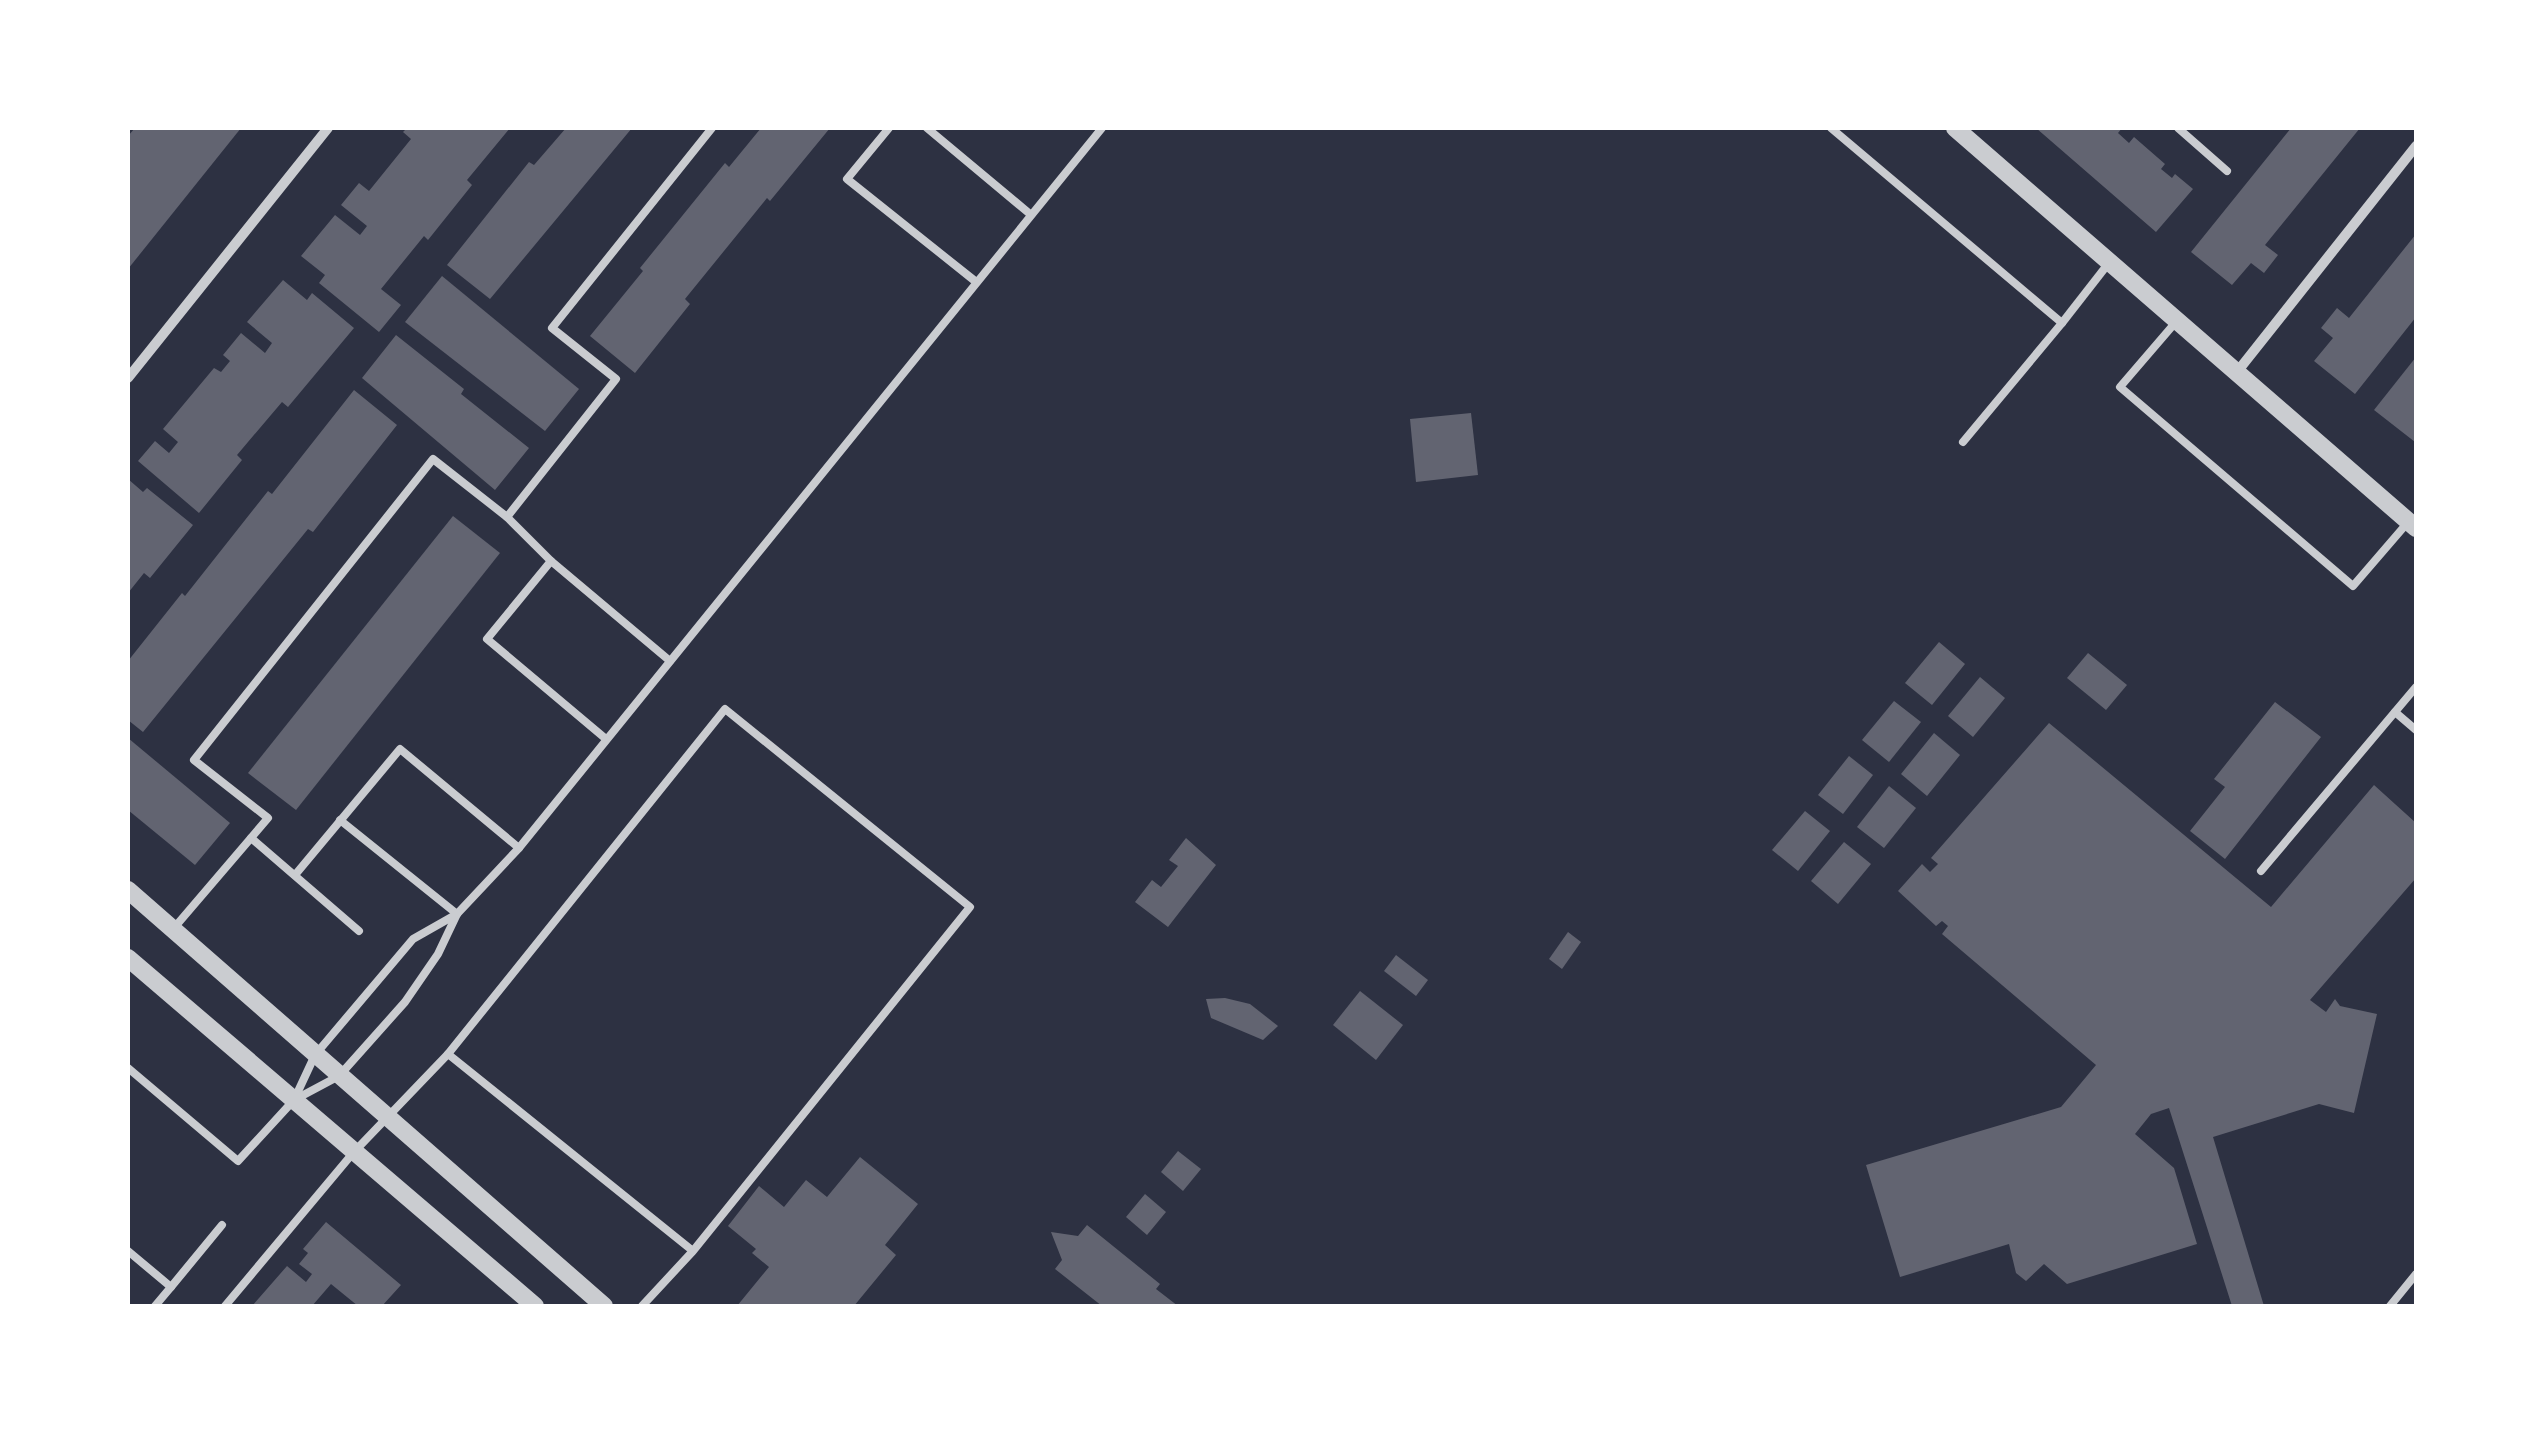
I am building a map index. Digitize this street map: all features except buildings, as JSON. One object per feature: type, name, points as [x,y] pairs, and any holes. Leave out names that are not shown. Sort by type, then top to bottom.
[{"type":"street","points":[[128,378],[328,128]]},
{"type":"street","points":[[1955,128],[2414,520]]},
{"type":"street","points":[[2237,372],[2416,146]]},
{"type":"street","points":[[128,890],[604,1306]]},
{"type":"street","points":[[128,958],[535,1306]]},
{"type":"lane","points":[[507,517],[616,379],[552,328],[712,128]]},
{"type":"lane","points":[[889,128],[848,178],[975,281]]},
{"type":"lane","points":[[927,128],[1030,214]]},
{"type":"lane","points":[[128,1068],[238,1160],[294,1100],[315,1055],[413,939],[457,914],[519,848],[1102,128]]},
{"type":"lane","points":[[1831,128],[2062,323]]},
{"type":"lane","points":[[2178,128],[2228,171]]},
{"type":"lane","points":[[1963,442],[2110,262]]},
{"type":"lane","points":[[2178,320],[2120,387],[2353,586],[2414,520]]},
{"type":"lane","points":[[174,928],[268,818],[194,760],[433,458],[507,517],[551,562],[670,661]]},
{"type":"lane","points":[[551,562],[486,639],[606,739]]},
{"type":"lane","points":[[2261,872],[2416,686]]},
{"type":"lane","points":[[225,1306],[354,1153],[448,1054],[725,709],[970,907],[693,1252],[642,1306]]},
{"type":"lane","points":[[2395,712],[2416,730]]},
{"type":"lane","points":[[295,876],[400,749],[519,848]]},
{"type":"lane","points":[[340,820],[457,914]]},
{"type":"lane","points":[[251,838],[360,931]]},
{"type":"lane","points":[[294,1100],[339,1076],[405,1002],[438,954],[457,914]]},
{"type":"lane","points":[[448,1054],[693,1252]]},
{"type":"lane","points":[[155,1306],[222,1225]]},
{"type":"lane","points":[[128,1251],[171,1287]]},
{"type":"lane","points":[[2390,1306],[2416,1274]]}]
